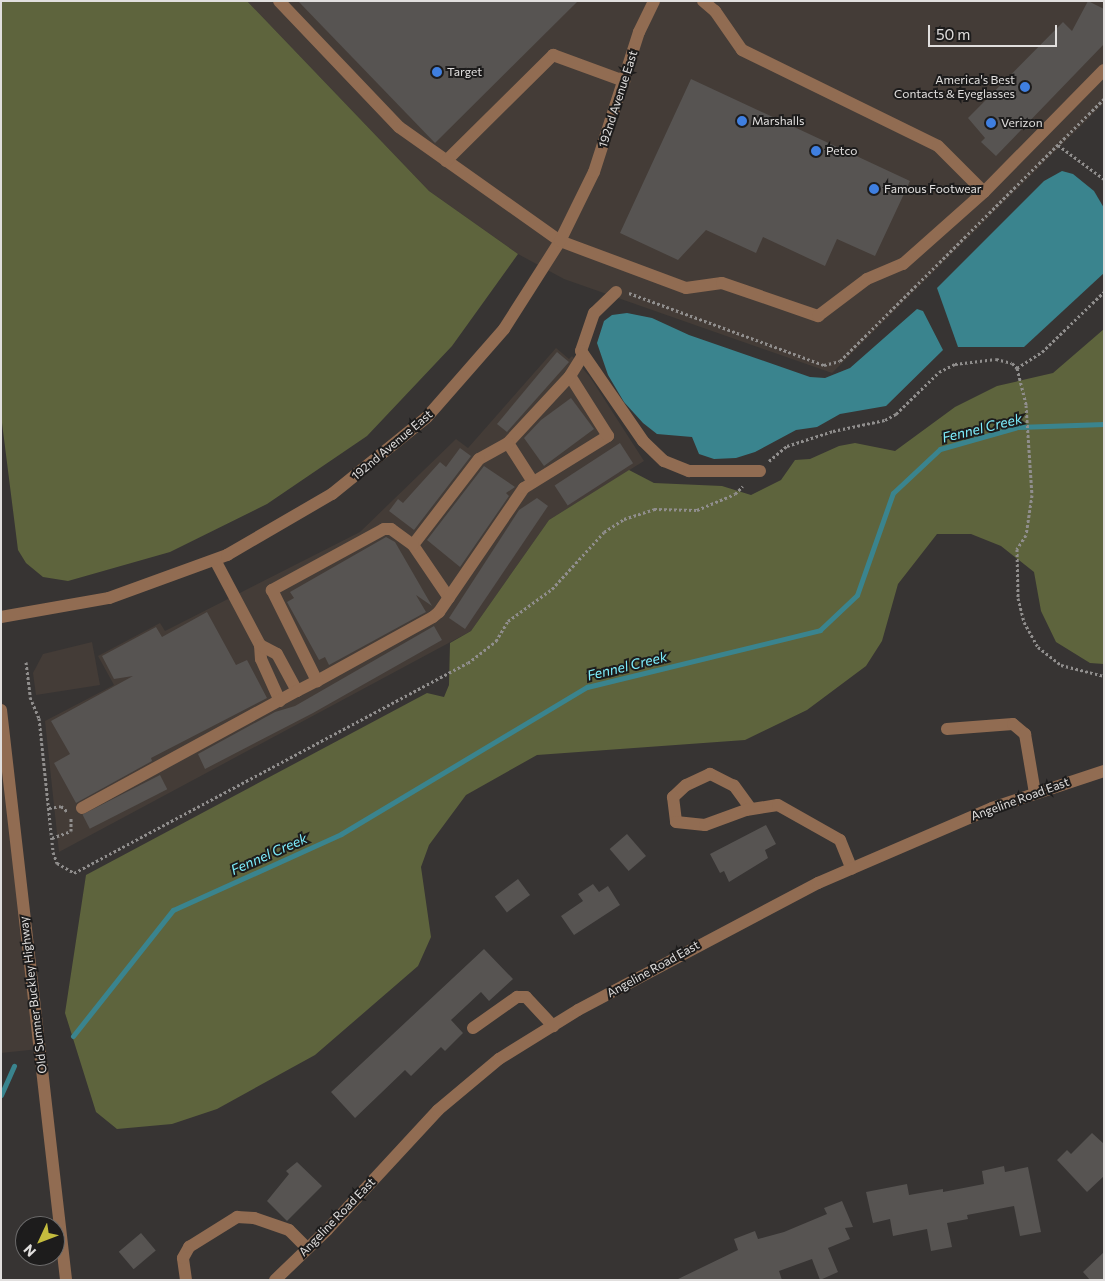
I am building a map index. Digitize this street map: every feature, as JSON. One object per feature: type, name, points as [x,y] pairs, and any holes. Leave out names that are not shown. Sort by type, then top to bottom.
[{"type":"street","points":[[279,1],[399,127],[560,241],[686,288],[722,282],[818,316],[867,279],[903,264],[984,192],[1104,70]]},
{"type":"street","name":"192nd Avenue East","points":[[1,618],[108,598],[215,560],[332,494],[427,417],[504,329],[560,241],[594,172],[640,32],[654,1]]},
{"type":"street","points":[[703,1],[715,11],[742,50],[928,140],[938,146],[984,192]]},
{"type":"street","points":[[446,161],[553,55],[624,81]]},
{"type":"street","points":[[616,292],[594,313],[581,345],[584,355],[623,416],[664,461],[689,471],[760,471]]},
{"type":"street","points":[[413,545],[479,459],[508,444],[570,376],[584,355]]},
{"type":"street","points":[[82,808],[433,617],[449,598],[524,488],[608,436],[570,376]]},
{"type":"street","points":[[508,444],[533,482]]},
{"type":"street","points":[[317,681],[272,590],[384,529],[391,529],[413,545],[449,598]]},
{"type":"street","points":[[215,560],[260,645],[261,658],[280,700]]},
{"type":"street","points":[[260,645],[277,654],[297,691]]},
{"type":"street","name":"Old Sumner Buckley Highway","points":[[1,710],[66,1280]]},
{"type":"street","points":[[948,729],[1013,724],[1026,734],[1035,793]]},
{"type":"street","name":"Angeline Road East","points":[[275,1280],[438,1110],[498,1059],[682,952],[852,868],[992,808],[1104,771]]},
{"type":"street","points":[[751,809],[734,786],[710,774],[686,784],[674,797],[676,822],[705,825],[751,809],[778,805],[840,840],[852,868]]},
{"type":"street","points":[[473,1028],[518,997],[526,997],[553,1026]]},
{"type":"street","points":[[186,1280],[183,1258],[189,1247],[237,1217],[254,1218],[289,1230],[307,1248]]},
{"type":"path","points":[[1058,145],[1104,179]]},
{"type":"path","points":[[1017,368],[1042,352],[1104,292]]},
{"type":"path","points":[[26,662],[30,697],[39,718],[52,838],[57,863],[68,872],[80,871],[468,663],[496,641],[508,621],[552,590],[604,532],[624,519],[654,509],[697,510],[735,494],[787,446],[885,420],[896,414],[939,372],[955,364],[996,359],[1017,368]]},
{"type":"path","points":[[1017,368],[1026,405],[1032,495],[1029,524],[1017,549],[1018,598],[1024,622],[1038,647],[1061,665],[1104,676]]},
{"type":"path","points":[[49,808],[65,808],[72,823],[68,833],[52,838]]},
{"type":"shaded area","points":[[247,1],[1104,1],[1104,103],[832,373],[564,279],[518,254],[429,191]]},
{"type":"shaded area","points":[[556,348],[569,359],[572,356],[590,377],[644,461],[549,520],[471,631],[59,852],[45,721],[114,685],[98,656],[160,623],[165,631],[360,532],[456,439],[468,448]]},
{"type":"shaded area","points":[[92,642],[100,685],[36,695],[33,673],[43,654]]},
{"type":"shaded area","points":[[1,708],[39,1049],[1,1053]]},
{"type":"green space","points":[[1,1],[247,1],[429,191],[518,254],[452,346],[367,436],[267,504],[170,552],[68,581],[43,577],[26,563],[18,550],[1,415]]},
{"type":"green space","points":[[1104,329],[1104,664],[1090,663],[1056,642],[1041,611],[1034,572],[1001,546],[971,534],[937,534],[898,584],[882,641],[866,666],[807,710],[745,740],[537,755],[466,795],[429,845],[421,867],[431,937],[418,966],[315,1055],[217,1109],[172,1124],[117,1129],[96,1112],[65,1013],[86,875],[427,693],[444,697],[449,685],[450,643],[471,631],[549,520],[629,470],[654,483],[722,486],[751,495],[781,480],[795,460],[810,459],[839,446],[855,443],[895,451],[955,407],[997,386],[1053,373]]},
{"type":"water","points":[[1062,171],[1073,174],[1094,191],[1104,208],[1104,273],[1024,347],[958,347],[937,288],[1044,181]]},
{"type":"water","points":[[917,309],[923,311],[943,350],[886,406],[840,414],[817,427],[796,430],[755,452],[736,458],[714,459],[699,454],[692,437],[657,434],[643,423],[624,402],[608,375],[597,343],[604,321],[612,315],[627,313],[652,318],[689,335],[810,377],[825,378],[850,368]]},
{"type":"building","name":"Target","points":[[298,1],[578,1],[435,143]]},
{"type":"building","points":[[1088,1],[1104,9],[1104,44],[996,156],[981,142],[985,138],[968,118],[1063,22],[1072,31]]},
{"type":"building","points":[[691,79],[910,181],[875,256],[837,239],[825,266],[763,237],[756,253],[706,230],[678,260],[620,233]]},
{"type":"building","points":[[557,352],[569,362],[507,432],[497,424]]},
{"type":"building","points":[[571,398],[594,429],[544,466],[524,438],[541,420]]},
{"type":"building","points":[[620,443],[633,463],[568,506],[555,485]]},
{"type":"building","points":[[460,448],[471,456],[414,530],[389,511],[398,499],[403,503],[440,462],[446,467]]},
{"type":"building","points":[[484,466],[515,487],[506,493],[509,496],[460,567],[427,540]]},
{"type":"building","points":[[537,498],[548,506],[465,629],[449,618],[519,510]]},
{"type":"building","points":[[386,537],[395,542],[432,606],[416,595],[426,612],[329,665],[325,657],[319,660],[287,602],[294,598],[290,592]]},
{"type":"building","points":[[207,612],[236,665],[247,660],[267,698],[151,758],[152,761],[76,803],[54,763],[70,754],[51,721],[133,676],[114,679],[102,656],[156,627],[162,637]]},
{"type":"building","points":[[434,626],[442,640],[313,713],[205,769],[198,754],[275,712],[295,706]]},
{"type":"building","points":[[160,775],[167,789],[90,829],[82,814]]},
{"type":"building","points":[[766,825],[776,844],[765,850],[768,858],[729,882],[724,871],[720,873],[710,854]]},
{"type":"building","points":[[627,834],[646,856],[629,871],[610,849]]},
{"type":"building","points":[[518,879],[530,895],[507,912],[495,896]]},
{"type":"building","points":[[593,884],[599,892],[608,886],[620,905],[574,935],[561,916],[583,901],[578,894]]},
{"type":"building","points":[[484,949],[513,979],[489,1001],[481,992],[451,1020],[463,1033],[445,1051],[441,1047],[411,1076],[405,1070],[355,1118],[331,1092]]},
{"type":"building","points":[[1092,1133],[1104,1144],[1104,1176],[1087,1192],[1057,1160],[1067,1150],[1071,1154]]},
{"type":"building","points":[[297,1162],[322,1186],[287,1221],[267,1201],[289,1174],[286,1171]]},
{"type":"building","points":[[1004,1166],[1005,1172],[1028,1167],[1041,1232],[1020,1236],[1014,1206],[967,1215],[968,1219],[947,1223],[952,1247],[931,1251],[927,1229],[893,1236],[890,1219],[873,1223],[866,1192],[907,1184],[909,1195],[943,1189],[943,1192],[984,1184],[982,1171]]},
{"type":"building","points":[[842,1201],[853,1227],[845,1228],[850,1239],[828,1248],[838,1272],[820,1280],[812,1259],[779,1271],[782,1280],[676,1280],[738,1250],[734,1239],[755,1231],[758,1239],[784,1232],[827,1214],[824,1208]]},
{"type":"building","points":[[141,1233],[156,1251],[134,1269],[119,1252]]},
{"type":"building","points":[[1104,1252],[1104,1280],[1090,1280],[1083,1272]]},
{"type":"waterway","name":"Fennel Creek","points":[[73,1036],[173,910],[341,834],[587,687],[820,630],[857,595],[893,493],[940,449],[1018,427],[1104,424]]},
{"type":"waterway","name":"Fennel Creek","points":[[1,1095],[14,1066]]},
{"type":"place","name":"Target","points":[[437,72]]},
{"type":"place","name":"America's Best Contacts & Eyeglasses","points":[[1025,87]]},
{"type":"place","name":"Marshalls","points":[[742,121]]},
{"type":"place","name":"Verizon","points":[[991,123]]},
{"type":"place","name":"Petco","points":[[816,151]]},
{"type":"place","name":"Famous Footwear","points":[[874,189]]}]
